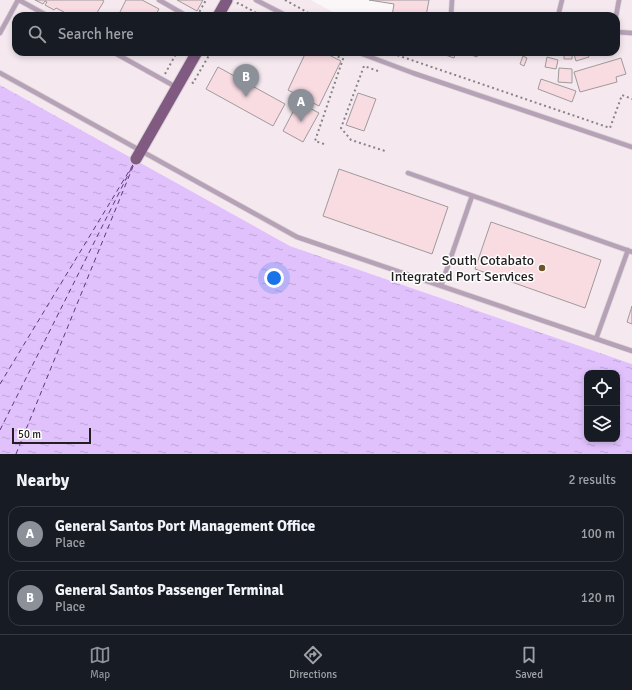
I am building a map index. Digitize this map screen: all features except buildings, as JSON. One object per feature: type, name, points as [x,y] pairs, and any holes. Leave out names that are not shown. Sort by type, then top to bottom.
[{"type":"main road","points":[[222,12],[232,2]]},
{"type":"main road","points":[[138,155],[195,56]]},
{"type":"lane","points":[[0,33],[18,0],[40,12]]},
{"type":"lane","points":[[159,0],[180,12]]},
{"type":"lane","points":[[256,0],[279,12]]},
{"type":"lane","points":[[451,12],[452,0]]},
{"type":"lane","points":[[559,12],[562,0]]},
{"type":"lane","points":[[617,12],[619,0]]},
{"type":"lane","points":[[620,32],[632,33]]},
{"type":"lane","points":[[120,56],[177,88]]},
{"type":"lane","points":[[368,56],[420,76],[632,147]]},
{"type":"lane","points":[[0,73],[138,155],[297,237],[632,352]]},
{"type":"lane","points":[[408,173],[630,251],[596,339]]},
{"type":"lane","points":[[441,286],[472,196]]},
{"type":"path","points":[[199,12],[206,0]]},
{"type":"path","points":[[285,0],[307,12]]},
{"type":"path","points":[[232,2],[253,12]]},
{"type":"path","points":[[162,79],[175,56]]},
{"type":"path","points":[[324,144],[315,141],[343,59],[337,56]]},
{"type":"path","points":[[400,56],[610,128],[622,95],[632,99]]},
{"type":"path","points":[[378,70],[364,66],[341,128],[351,140],[385,151]]},
{"type":"shaded area","points":[[0,0],[311,0],[333,12],[12,12],[12,56],[620,56],[620,12],[393,12],[394,4],[369,0],[632,0],[632,364],[290,246],[0,85]]},
{"type":"water","points":[[0,85],[290,246],[632,364],[632,454],[0,454]]},
{"type":"ferry route","points":[[0,384],[134,163]]},
{"type":"ferry route","points":[[16,454],[134,164]]},
{"type":"ferry route","points":[[0,430],[132,167]]},
{"type":"place","name":"General Santos Passenger Terminal","points":[[246,97]]},
{"type":"place","name":"General Santos Port Management Office","points":[[301,122]]},
{"type":"place","name":"South Cotabato Integrated Port Services","points":[[542,268]]}]
